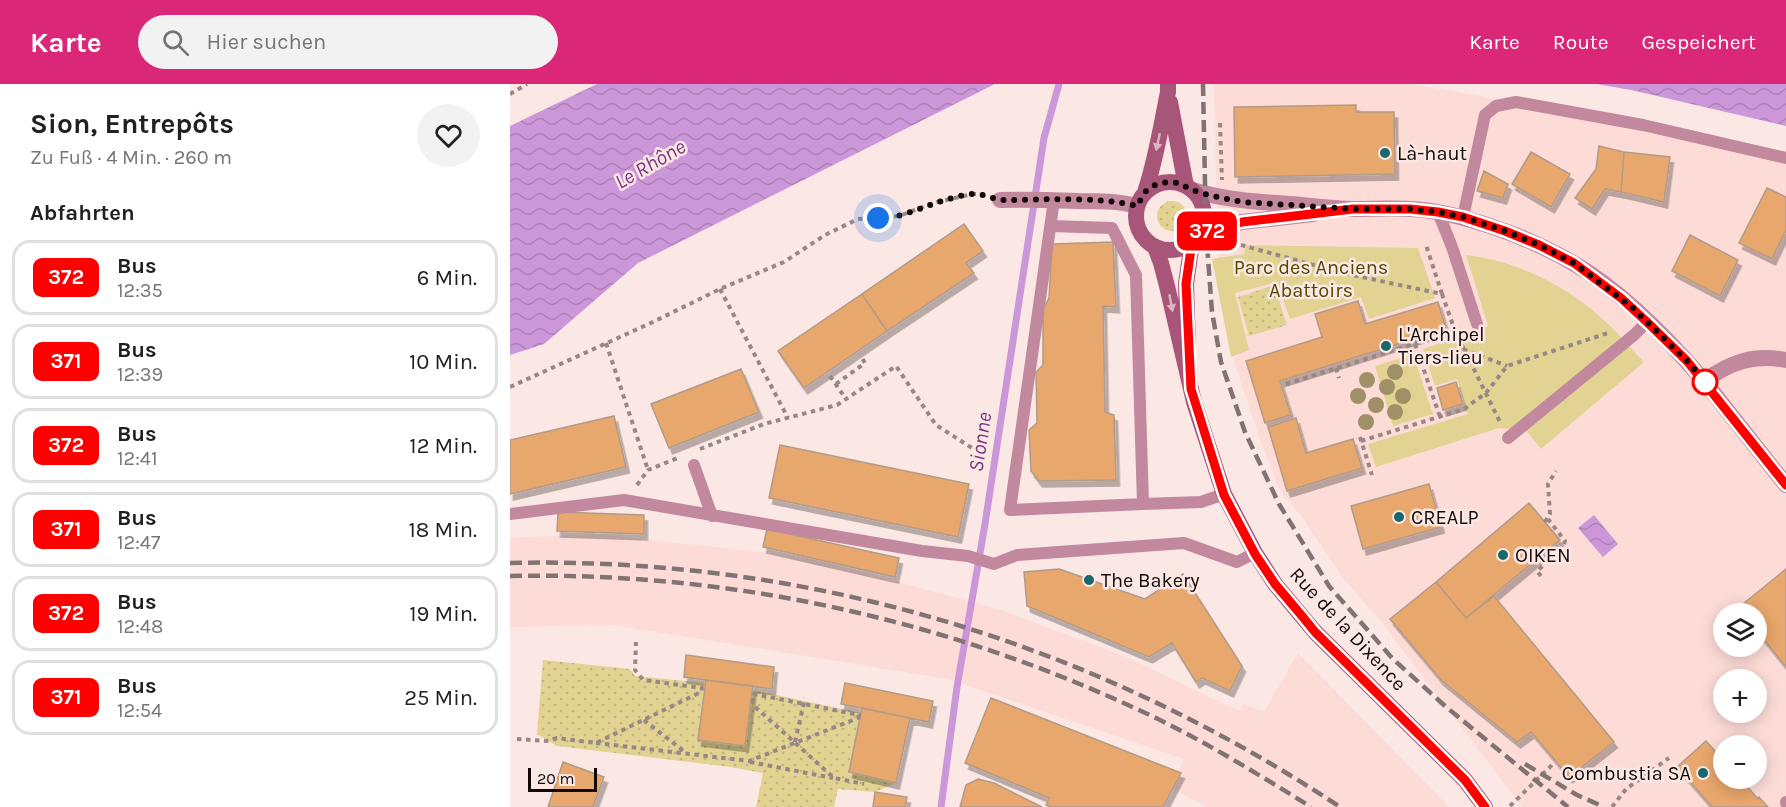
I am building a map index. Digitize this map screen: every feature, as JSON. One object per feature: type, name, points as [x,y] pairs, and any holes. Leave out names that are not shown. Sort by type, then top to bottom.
[{"type":"main road","points":[[1168,87],[1189,188]]},
{"type":"main road","points":[[1141,199],[1155,185],[1167,182],[1179,183],[1189,188],[1200,201],[1203,209],[1204,218],[1195,238],[1182,248],[1174,250],[1155,247],[1146,241],[1135,220],[1141,199],[1151,173],[1168,87]]},
{"type":"main road","name":"Rue de la Dixence","points":[[1191,389],[1186,284],[1195,238]]},
{"type":"main road","name":"Rue de la Dixence","points":[[1155,247],[1167,286],[1191,389],[1224,495],[1255,554],[1275,584],[1315,632],[1465,780],[1485,807]]},
{"type":"street","points":[[1189,188],[1212,196],[1242,202],[1438,212],[1463,217],[1539,245],[1574,263],[1621,298],[1647,322],[1687,361],[1786,485]]},
{"type":"street","points":[[1000,200],[1050,199],[1122,202],[1141,199]]},
{"type":"street","points":[[1195,238],[1242,222],[1353,209]]},
{"type":"street","points":[[1704,381],[1722,368],[1740,361],[1767,358],[1786,360]]},
{"type":"lane","points":[[1463,217],[1485,116],[1496,106],[1516,102],[1643,125],[1786,158]]},
{"type":"lane","points":[[1050,199],[1051,226],[1010,510],[1201,502],[1224,495]]},
{"type":"lane","points":[[1438,212],[1477,324]]},
{"type":"lane","points":[[1051,226],[1112,228],[1136,275],[1143,504]]},
{"type":"lane","points":[[1508,438],[1647,322]]},
{"type":"lane","points":[[694,465],[712,516]]},
{"type":"lane","points":[[510,514],[624,500],[922,551],[968,556],[994,564],[1017,555],[1184,543],[1237,562],[1255,554]]},
{"type":"path","points":[[510,94],[527,84]]},
{"type":"path","points":[[1220,123],[1222,186]]},
{"type":"path","points":[[510,387],[720,289],[784,262],[825,235],[858,219],[899,216],[933,203],[973,194],[988,195],[1000,200]]},
{"type":"path","points":[[1241,245],[1343,273],[1442,294]]},
{"type":"path","points":[[1426,245],[1455,331],[1508,438]]},
{"type":"path","points":[[720,289],[788,418]]},
{"type":"path","points":[[1286,384],[1455,331]]},
{"type":"path","points":[[1372,475],[1360,439],[1464,410],[1486,393],[1507,366],[1615,331]]},
{"type":"path","points":[[606,343],[648,470]]},
{"type":"path","points":[[1415,344],[1440,417]]},
{"type":"path","points":[[1464,349],[1507,366]]},
{"type":"path","points":[[836,384],[865,363],[862,358]]},
{"type":"path","points":[[624,500],[648,470],[764,424],[837,405],[896,366],[936,425],[983,455]]},
{"type":"path","points":[[1336,368],[1339,378]]},
{"type":"path","points":[[830,376],[846,399]]},
{"type":"path","points":[[1541,576],[1537,571],[1563,548],[1565,541],[1546,520],[1550,514],[1548,489],[1556,471]]},
{"type":"path","points":[[596,743],[701,692],[702,688],[643,680],[635,670],[636,642]]},
{"type":"path","points":[[749,762],[795,743],[858,718],[859,715],[754,694],[752,704],[795,743],[834,778]]},
{"type":"path","points":[[795,743],[805,698]]},
{"type":"path","points":[[644,720],[687,754]]},
{"type":"path","points":[[517,739],[546,741],[557,738],[749,762],[864,784]]},
{"type":"path","points":[[1612,807],[1626,789],[1669,758]]},
{"type":"path","points":[[1510,806],[1553,764]]},
{"type":"shaded area","points":[[1214,84],[1411,84],[1516,102],[1786,158],[1786,807],[1522,807],[1383,624],[1343,578],[1302,517],[1280,491],[1235,364],[1218,263]]},
{"type":"shaded area","points":[[596,534],[805,557],[998,609],[1124,656],[1239,711],[1243,704],[1264,712],[1298,653],[1449,807],[1206,807],[1171,787],[1184,759],[948,679],[613,625],[510,627],[510,538]]},
{"type":"green space","points":[[1172,201],[1183,205],[1187,216],[1183,227],[1172,231],[1161,227],[1157,216],[1161,205]]},
{"type":"green space","name":"Parc des Anciens Abattoirs","points":[[1246,245],[1418,248],[1435,298],[1369,319],[1361,297],[1290,319],[1277,282],[1235,293],[1249,350],[1231,357],[1212,259],[1244,254]]},
{"type":"green space","name":"Parc des Anciens Abattoirs","points":[[1466,255],[1505,263],[1561,288],[1594,312],[1644,362],[1541,449],[1526,430],[1499,428],[1376,467],[1368,444],[1468,414],[1457,379],[1435,386],[1423,349],[1488,326]]},
{"type":"green space","points":[[1274,285],[1287,325],[1249,336],[1238,297]]},
{"type":"green space","points":[[1413,354],[1433,414],[1393,426],[1375,366]]},
{"type":"green space","points":[[543,660],[630,669],[635,676],[705,683],[698,740],[745,746],[752,690],[861,713],[849,772],[896,783],[875,792],[838,789],[834,807],[756,807],[763,773],[557,746],[537,734]]},
{"type":"water","name":"Le Rhône","points":[[597,84],[995,84],[638,263],[544,344],[510,355],[510,126]]},
{"type":"water","points":[[1596,84],[1786,84],[1786,126],[1631,90]]},
{"type":"water","points":[[1594,515],[1618,544],[1603,557],[1578,528]]},
{"type":"building","points":[[1356,105],[1356,112],[1394,112],[1395,174],[1235,177],[1234,107]]},
{"type":"building","points":[[1599,146],[1624,152],[1621,192],[1605,189],[1592,209],[1575,198],[1596,169]]},
{"type":"building","points":[[1531,152],[1570,174],[1551,207],[1512,184]]},
{"type":"building","points":[[1624,152],[1670,157],[1664,202],[1621,192]]},
{"type":"building","points":[[1484,171],[1508,184],[1503,198],[1477,191]]},
{"type":"building","points":[[1767,188],[1786,197],[1786,230],[1772,259],[1739,243]]},
{"type":"building","points":[[964,224],[983,251],[966,263],[974,273],[887,331],[862,294]]},
{"type":"building","points":[[1690,235],[1738,260],[1720,296],[1672,271]]},
{"type":"building","points":[[1113,242],[1116,307],[1103,306],[1105,412],[1114,415],[1116,480],[1039,481],[1031,471],[1029,430],[1037,423],[1036,372],[1043,365],[1043,309],[1049,298],[1052,244]]},
{"type":"building","points":[[862,294],[887,331],[804,388],[778,351]]},
{"type":"building","points":[[1358,301],[1365,324],[1438,302],[1446,329],[1280,381],[1291,415],[1265,423],[1246,361],[1322,337],[1315,314]]},
{"type":"building","points":[[741,369],[759,412],[669,448],[651,404]]},
{"type":"building","points":[[1456,382],[1463,404],[1443,410],[1437,388]]},
{"type":"building","points":[[614,416],[626,467],[510,494],[510,440]]},
{"type":"building","points":[[1296,418],[1306,453],[1353,439],[1362,468],[1287,491],[1268,427]]},
{"type":"building","points":[[780,445],[969,484],[958,537],[769,498]]},
{"type":"building","points":[[1429,484],[1441,527],[1363,549],[1351,506]]},
{"type":"building","points":[[1529,503],[1560,540],[1466,618],[1436,582]]},
{"type":"building","points":[[558,512],[644,515],[644,534],[557,531]]},
{"type":"building","points":[[767,529],[899,558],[895,577],[763,547]]},
{"type":"building","points":[[1059,569],[1145,599],[1183,574],[1242,666],[1230,691],[1202,678],[1196,682],[1172,643],[1149,657],[1027,606],[1024,572]]},
{"type":"building","points":[[1786,569],[1786,667],[1767,644],[1767,603],[1744,603]]},
{"type":"building","points":[[1436,582],[1466,618],[1494,596],[1614,742],[1569,777],[1531,732],[1517,742],[1441,680],[1390,619]]},
{"type":"building","points":[[686,655],[774,667],[772,689],[684,677]]},
{"type":"building","points":[[706,680],[753,686],[745,746],[698,740]]},
{"type":"building","points":[[845,683],[933,701],[929,722],[841,704]]},
{"type":"building","points":[[991,698],[1181,773],[1163,807],[1051,807],[1046,805],[1049,798],[965,763]]},
{"type":"building","points":[[862,708],[910,718],[896,783],[849,772]]},
{"type":"building","name":"Combustia SA","points":[[1706,741],[1713,749],[1713,789],[1749,789],[1768,807],[1712,807],[1677,767]]},
{"type":"building","points":[[563,762],[604,777],[593,807],[548,807]]},
{"type":"building","points":[[978,779],[994,783],[1042,807],[960,807],[966,785]]},
{"type":"building","points":[[875,792],[907,797],[905,807],[873,807]]},
{"type":"waterway","name":"Sionne","points":[[941,807],[957,687],[985,524],[1044,138],[1059,84]]},
{"type":"railway","points":[[1203,84],[1206,231],[1212,312],[1221,362],[1245,432],[1279,504],[1329,586],[1393,659],[1445,706],[1568,807]]},
{"type":"railway","points":[[510,563],[621,565],[730,575],[838,594],[944,621],[1047,656],[1148,699],[1246,749],[1340,807]]},
{"type":"railway","points":[[510,576],[594,577],[677,583],[760,593],[843,609],[924,630],[1003,655],[1082,685],[1158,719],[1217,750],[1311,807]]},
{"type":"railway","points":[[1525,764],[1577,795],[1604,807]]},
{"type":"bus line","name":"372","points":[[1485,807],[1465,780],[1315,632],[1275,584],[1255,554],[1224,495],[1191,389],[1186,284],[1192,242],[1199,234],[1242,222],[1353,209],[1410,209],[1463,217],[1539,245],[1574,263],[1633,308],[1687,361],[1786,485]]},
{"type":"place","name":"Là-haut","points":[[1385,153]]},
{"type":"place","name":"L'Archipel Tiers-lieu","points":[[1386,346]]},
{"type":"place","name":"CREALP","points":[[1399,517]]},
{"type":"place","name":"OIKEN","points":[[1503,555]]},
{"type":"place","name":"The Bakery","points":[[1089,580]]},
{"type":"place","name":"Combustia SA","points":[[1703,773]]},
{"type":"route","points":[[878,218],[899,216],[933,203],[973,194],[988,195],[1000,200],[1106,201],[1137,206],[1145,192],[1155,185],[1167,182],[1179,183],[1192,190],[1242,202],[1438,212],[1463,217],[1505,231],[1574,263],[1633,308],[1705,382]]}]
